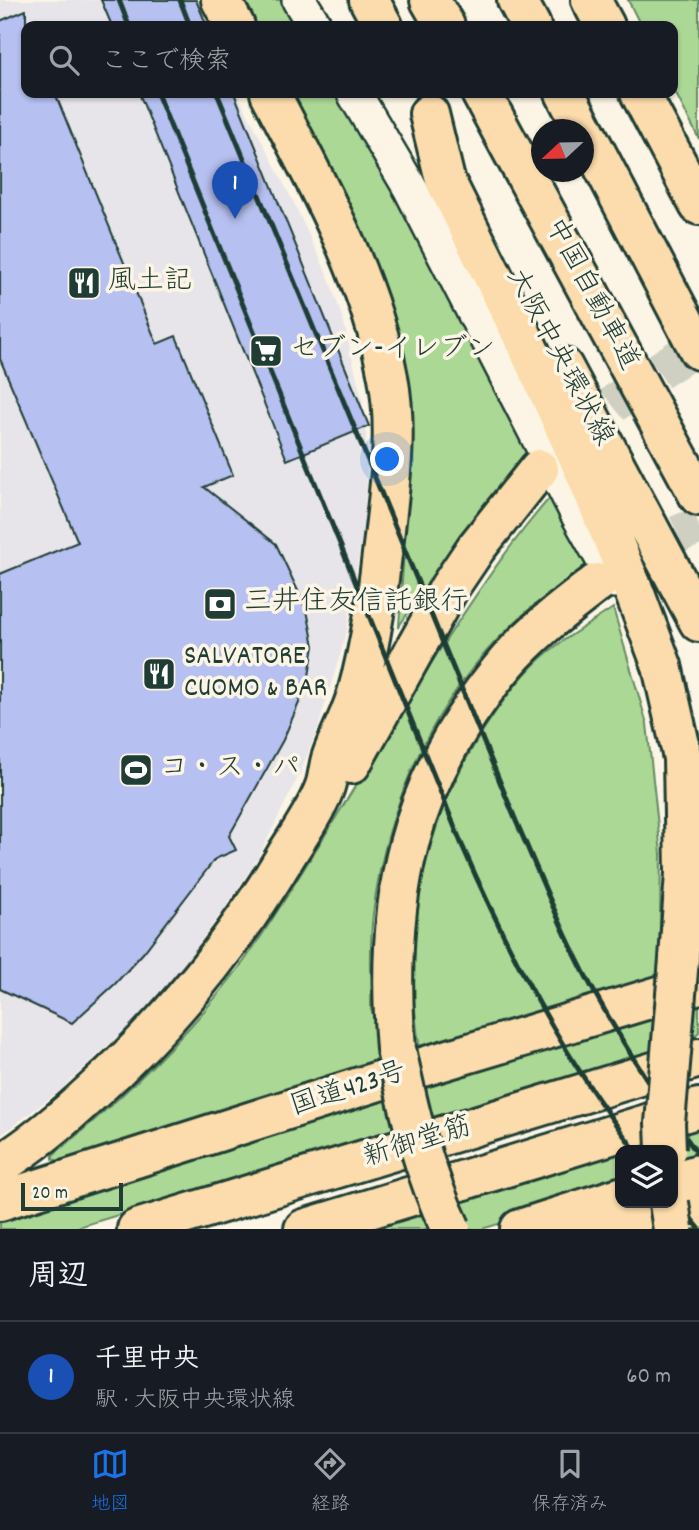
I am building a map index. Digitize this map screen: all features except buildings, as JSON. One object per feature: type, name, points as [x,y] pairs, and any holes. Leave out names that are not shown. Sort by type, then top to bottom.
[{"type":"main road","points":[[221,0],[232,21]]},
{"type":"main road","points":[[369,0],[380,21]]},
{"type":"main road","points":[[430,0],[442,21]]},
{"type":"main road","points":[[517,0],[528,21]]},
{"type":"main road","points":[[591,0],[602,21]]},
{"type":"main road","points":[[0,1165],[40,1136],[104,1082],[154,1034],[224,949],[276,872],[324,789],[332,758],[357,694],[370,644],[394,432],[386,368],[366,293],[340,230],[273,98]]},
{"type":"main road","name":"中国自動車道","points":[[484,98],[699,496]]},
{"type":"main road","points":[[568,98],[699,350]]},
{"type":"main road","points":[[643,98],[699,205]]},
{"type":"main road","points":[[424,103],[445,180],[524,339],[584,470],[662,666],[683,758],[689,971],[666,1123],[666,1145]]},
{"type":"main road","name":"大阪中央環状線","points":[[424,103],[699,622]]},
{"type":"main road","points":[[324,789],[349,768],[433,615],[476,548],[539,469]]},
{"type":"main road","points":[[451,1229],[419,1148],[396,1049],[392,996],[396,905],[412,827],[435,769],[475,702],[506,662],[534,634],[597,583]]},
{"type":"main road","name":"国道423号","points":[[0,1201],[426,1066],[689,971]]},
{"type":"main road","name":"新御堂筋","points":[[137,1229],[699,1058]]},
{"type":"main road","name":"新御堂筋","points":[[303,1229],[699,1108]]},
{"type":"main road","points":[[678,1180],[699,1174]]},
{"type":"main road","points":[[520,1229],[615,1199]]},
{"type":"main road","points":[[670,1208],[673,1229]]},
{"type":"main road","points":[[580,1229],[657,1212],[699,1209]]},
{"type":"street","points":[[299,0],[312,21]]},
{"type":"street","points":[[357,98],[409,186],[579,517],[662,666]]},
{"type":"shaded area","points":[[0,0],[189,0],[200,21],[21,21],[21,98],[240,98],[328,276],[343,319],[362,399],[367,477],[364,520],[346,635],[319,725],[301,771],[259,856],[234,895],[178,973],[140,1016],[59,1091],[0,1136]]},
{"type":"green space","points":[[237,0],[282,0],[294,21],[248,21]]},
{"type":"green space","points":[[628,0],[699,0],[699,139],[678,98],[678,21],[638,21]]},
{"type":"green space","points":[[287,98],[339,98],[380,166],[531,453],[477,514],[399,626],[410,461]]},
{"type":"green space","points":[[554,493],[589,563],[514,623],[485,653],[460,685],[418,756],[389,833],[379,873],[371,938],[371,1010],[375,1018],[381,1061],[58,1161],[53,1159],[53,1155],[129,1089],[177,1041],[242,964],[485,581]]},
{"type":"green space","points":[[613,608],[647,724],[661,854],[659,977],[420,1050],[413,963],[416,919],[434,835],[449,794],[492,717],[524,675],[555,647]]},
{"type":"green space","points":[[699,1003],[699,1032],[694,1037],[649,1054],[72,1229],[0,1229],[0,1215]]},
{"type":"green space","points":[[699,1128],[699,1163],[678,1169],[678,1145],[643,1145]]},
{"type":"green space","points":[[615,1154],[615,1189],[482,1229],[370,1229]]},
{"type":"tunnel","points":[[568,441],[637,385],[699,345]]},
{"type":"tunnel","points":[[628,562],[672,537],[699,526]]},
{"type":"railway","points":[[119,0],[127,21]]},
{"type":"railway","points":[[180,0],[188,21]]},
{"type":"railway","points":[[159,98],[480,885],[518,964],[561,1041],[631,1145]]},
{"type":"railway","points":[[219,98],[516,821],[566,936],[623,1042],[699,1156]]},
{"type":"railway","points":[[678,1203],[699,1228]]},
{"type":"place","name":"千里中央","points":[[235,219]]},
{"type":"place","name":"風土記","points":[[84,283]]},
{"type":"place","name":"セブン-イレブン","points":[[266,351]]},
{"type":"place","name":"三井住友信託銀行","points":[[220,604]]},
{"type":"place","name":"SALVATORE CUOMO & BAR","points":[[159,674]]},
{"type":"place","name":"コ・ス・パ","points":[[136,770]]}]
